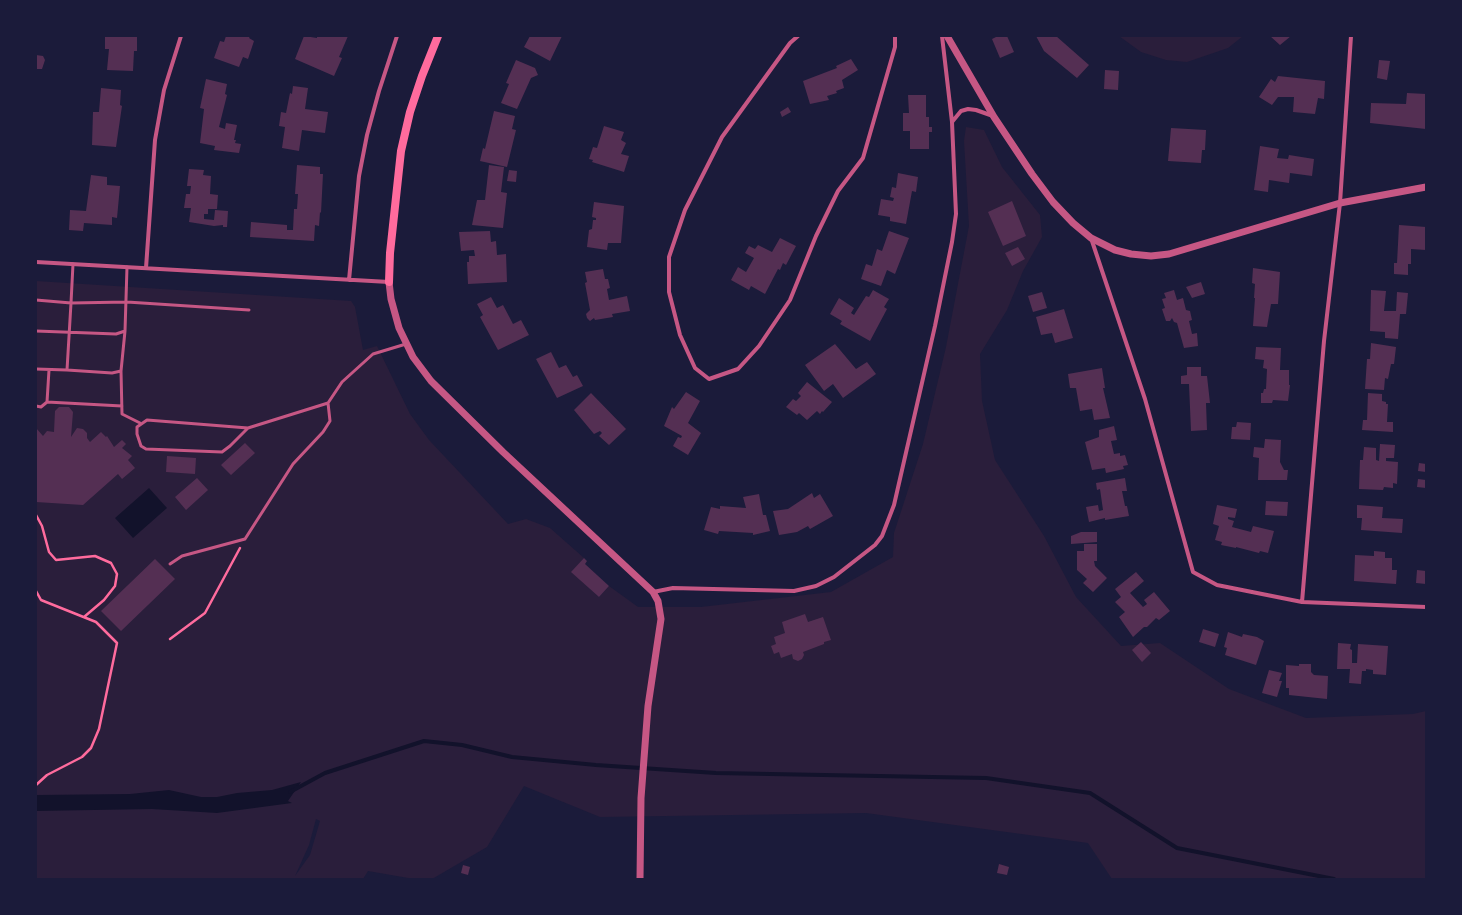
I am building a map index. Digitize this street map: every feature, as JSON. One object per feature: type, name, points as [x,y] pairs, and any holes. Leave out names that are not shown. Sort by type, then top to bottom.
[{"type":"main road","points":[[389,282],[390,254],[401,151],[410,112],[438,36]]},
{"type":"street","points":[[146,268],[155,140],[164,90],[181,36]]},
{"type":"street","points":[[349,280],[359,176],[364,150],[377,96],[397,36]]},
{"type":"street","points":[[798,36],[790,43],[722,137],[685,210],[669,257],[669,292],[680,335],[695,368],[710,379],[738,369],[759,346],[790,300],[816,236],[838,191],[863,158],[895,47],[895,36]]},
{"type":"street","points":[[654,592],[673,588],[794,591],[816,586],[834,577],[875,545],[882,536],[894,505],[952,242],[956,214],[952,122],[942,36]]},
{"type":"street","points":[[947,36],[994,117],[1032,174],[1053,202],[1073,223],[1091,238],[1115,250],[1130,254],[1151,256],[1169,254],[1340,203],[1426,187]]},
{"type":"street","points":[[1302,602],[1324,341],[1340,203],[1351,36]]},
{"type":"street","points":[[952,122],[961,111],[968,109],[976,110],[994,117]]},
{"type":"street","points":[[1091,238],[1145,399],[1193,572],[1217,585],[1302,602],[1426,608]]},
{"type":"street","points":[[36,262],[389,282],[394,312],[406,344],[417,364],[439,391],[654,592],[658,601],[660,619],[648,706],[643,767],[639,829],[640,879]]},
{"type":"lane","points":[[68,370],[73,264]]},
{"type":"lane","points":[[127,267],[125,331],[121,371],[122,414],[140,423]]},
{"type":"lane","points":[[36,300],[71,303],[126,302],[249,310]]},
{"type":"lane","points":[[36,331],[116,334],[125,331]]},
{"type":"lane","points":[[248,428],[230,446],[222,452],[215,453],[146,449],[141,446],[137,434],[137,427],[140,423],[146,420],[248,428],[328,403],[342,382],[373,354],[406,344]]},
{"type":"lane","points":[[36,369],[112,373],[121,371]]},
{"type":"lane","points":[[47,402],[49,370]]},
{"type":"lane","points":[[36,406],[41,407],[47,402],[122,406]]},
{"type":"lane","points":[[170,564],[182,556],[244,539],[293,464],[323,432],[330,421],[328,403]]},
{"type":"path","points":[[36,515],[42,526],[49,552],[56,560],[95,556],[111,563],[117,574],[115,586],[104,600],[84,617]]},
{"type":"path","points":[[170,639],[205,613],[244,539]]},
{"type":"path","points":[[36,591],[41,600],[96,622],[117,643],[99,729],[91,748],[82,757],[47,775],[36,785]]},
{"type":"shaded area","points":[[1119,36],[1243,36],[1228,48],[1187,62],[1166,60],[1141,52]]},
{"type":"shaded area","points":[[966,127],[984,130],[1002,167],[1040,215],[1042,237],[1023,271],[1007,310],[980,354],[982,401],[995,460],[1044,536],[1076,597],[1121,646],[1160,643],[1229,689],[1306,718],[1413,714],[1426,711],[1426,879],[1112,879],[1088,843],[866,813],[600,817],[524,786],[487,847],[432,879],[414,879],[368,871],[363,879],[36,879],[36,281],[351,301],[355,307],[363,350],[377,346],[410,414],[429,440],[508,524],[526,519],[550,528],[584,558],[572,572],[599,597],[609,586],[638,607],[701,607],[831,592],[893,557],[894,533],[923,444],[946,347],[969,226],[964,141]],"holes":[[[316,819],[320,821],[310,855],[295,876],[309,845]]]},
{"type":"shaded area","points":[[149,488],[167,508],[133,538],[115,518]]},
{"type":"shaded area","points":[[301,782],[288,801],[292,803],[217,813],[152,809],[36,811],[36,795],[130,794],[169,790],[201,797],[217,797],[237,793],[272,790]]},
{"type":"building","points":[[105,36],[137,36],[137,51],[134,51],[133,71],[107,70],[109,49],[105,49]]},
{"type":"building","points":[[226,36],[250,36],[249,38],[254,41],[248,59],[243,57],[239,67],[214,58],[220,41],[224,42]]},
{"type":"building","points":[[304,36],[317,38],[317,36],[348,36],[339,57],[342,58],[334,76],[295,59]]},
{"type":"building","points":[[530,36],[562,36],[550,61],[524,47]]},
{"type":"building","points":[[998,36],[1007,36],[1014,52],[1000,58],[992,39]]},
{"type":"building","points":[[1036,36],[1056,36],[1089,65],[1077,78],[1044,51]]},
{"type":"building","points":[[1270,36],[1291,36],[1280,45]]},
{"type":"building","points":[[36,55],[43,56],[45,60],[42,69],[36,69]]},
{"type":"building","points":[[851,59],[858,70],[842,80],[844,88],[836,91],[837,93],[827,96],[829,100],[810,104],[803,81],[837,68],[836,66]]},
{"type":"building","points":[[516,60],[535,68],[538,75],[531,78],[517,109],[501,103],[509,84],[506,83]]},
{"type":"building","points":[[1379,60],[1390,61],[1387,80],[1377,78]]},
{"type":"building","points":[[1105,70],[1119,71],[1118,90],[1104,89]]},
{"type":"building","points":[[1278,76],[1325,81],[1324,99],[1318,98],[1315,114],[1293,112],[1294,97],[1278,97],[1272,105],[1259,97],[1271,79],[1275,82]]},
{"type":"building","points":[[206,79],[227,84],[225,94],[227,95],[219,127],[225,129],[226,123],[237,125],[234,140],[236,140],[235,143],[241,144],[239,153],[214,150],[215,146],[200,143],[204,109],[200,108]]},
{"type":"building","points":[[293,86],[308,88],[305,109],[328,112],[325,133],[302,130],[299,151],[282,148],[285,127],[279,126],[281,112],[286,113]]},
{"type":"building","points":[[101,88],[121,90],[120,105],[122,106],[116,147],[92,145],[93,112],[99,112]]},
{"type":"building","points":[[1407,93],[1426,94],[1426,129],[1370,123],[1371,103],[1406,104]]},
{"type":"building","points":[[908,95],[926,95],[926,117],[929,117],[929,127],[932,127],[932,132],[929,132],[929,149],[910,149],[910,131],[903,131],[903,113],[909,113]]},
{"type":"building","points":[[788,107],[791,112],[782,117],[780,112]]},
{"type":"building","points":[[494,111],[515,116],[512,129],[516,130],[507,167],[480,161],[483,148],[485,149]]},
{"type":"building","points":[[604,126],[624,132],[621,140],[626,143],[621,154],[629,156],[624,172],[592,162],[593,160],[589,159],[593,147],[597,148]]},
{"type":"building","points":[[1171,128],[1206,130],[1205,150],[1202,150],[1201,163],[1168,161]]},
{"type":"building","points":[[1260,146],[1279,149],[1277,158],[1288,159],[1289,155],[1314,159],[1312,176],[1290,173],[1289,183],[1269,180],[1268,192],[1254,190]]},
{"type":"building","points":[[297,165],[320,167],[320,174],[323,174],[321,213],[320,212],[319,226],[315,225],[314,241],[250,237],[251,222],[287,225],[287,230],[293,230],[294,209],[297,209],[298,194],[295,194]]},
{"type":"building","points":[[489,165],[504,167],[501,192],[507,193],[503,228],[472,225],[477,200],[485,200]]},
{"type":"building","points":[[189,169],[204,170],[203,175],[211,176],[210,194],[218,195],[217,209],[208,209],[208,214],[204,214],[204,219],[214,220],[215,210],[228,211],[227,227],[223,227],[223,225],[214,226],[189,222],[191,208],[184,208],[186,194],[190,194],[191,186],[187,186]]},
{"type":"building","points":[[509,170],[517,171],[516,182],[507,181]]},
{"type":"building","points":[[898,173],[918,177],[916,192],[912,191],[906,224],[890,221],[890,217],[878,215],[881,199],[893,201],[894,198],[890,197],[892,187],[896,188]]},
{"type":"building","points":[[91,175],[107,177],[107,185],[120,186],[117,218],[112,217],[112,225],[84,223],[83,231],[69,230],[70,210],[86,211]]},
{"type":"building","points":[[1012,201],[1026,236],[1003,246],[988,212]]},
{"type":"building","points":[[594,202],[624,206],[621,243],[608,243],[607,250],[587,247],[589,230],[592,229],[593,220],[596,220],[596,218],[592,217]]},
{"type":"building","points":[[1399,225],[1426,227],[1426,250],[1411,249],[1411,264],[1408,264],[1408,275],[1394,274],[1394,263],[1397,263]]},
{"type":"building","points":[[490,231],[491,242],[496,241],[497,255],[506,254],[507,282],[468,284],[467,262],[469,262],[469,256],[475,256],[474,250],[461,251],[459,232]]},
{"type":"building","points":[[889,231],[909,238],[895,274],[887,270],[881,286],[861,279],[866,264],[872,266],[877,249],[882,251]]},
{"type":"building","points":[[780,238],[796,246],[786,265],[783,263],[780,270],[778,269],[765,294],[751,286],[749,290],[731,280],[738,267],[746,272],[754,258],[745,253],[749,246],[755,249],[758,245],[772,252]]},
{"type":"building","points":[[1018,247],[1025,259],[1012,266],[1005,253]]},
{"type":"building","points":[[1253,268],[1280,272],[1278,304],[1271,304],[1267,327],[1253,326],[1255,284],[1252,283]]},
{"type":"building","points":[[603,269],[605,279],[608,279],[610,288],[607,289],[609,300],[627,296],[630,311],[612,314],[613,317],[595,320],[594,318],[590,321],[586,314],[590,310],[585,283],[587,282],[585,272]]},
{"type":"building","points":[[1201,282],[1205,294],[1192,298],[1186,287]]},
{"type":"building","points":[[873,290],[889,299],[884,307],[887,309],[870,341],[840,324],[842,321],[830,314],[839,298],[854,308],[851,313],[854,315],[866,296],[869,297]]},
{"type":"building","points":[[1174,290],[1177,300],[1183,298],[1186,310],[1190,311],[1192,320],[1189,321],[1192,334],[1197,333],[1198,346],[1184,348],[1177,323],[1174,322],[1172,318],[1170,321],[1166,321],[1162,309],[1165,308],[1162,299],[1166,298],[1164,293]]},
{"type":"building","points":[[1371,290],[1386,291],[1384,311],[1396,311],[1397,292],[1408,293],[1406,314],[1400,314],[1398,339],[1385,338],[1385,332],[1370,331]]},
{"type":"building","points":[[1042,292],[1047,308],[1033,312],[1028,296]]},
{"type":"building","points":[[491,297],[497,308],[503,305],[513,324],[521,320],[529,335],[498,350],[480,317],[483,315],[477,304]]},
{"type":"building","points":[[1064,309],[1073,338],[1055,343],[1052,333],[1041,335],[1036,317]]},
{"type":"building","points":[[1371,343],[1396,347],[1394,364],[1391,364],[1388,379],[1385,378],[1384,390],[1365,389],[1367,359],[1370,359]]},
{"type":"building","points":[[835,344],[856,369],[867,362],[876,374],[843,398],[833,384],[824,391],[805,365]]},
{"type":"building","points":[[1256,347],[1281,348],[1280,370],[1289,370],[1290,385],[1288,401],[1273,400],[1272,403],[1261,403],[1261,393],[1263,393],[1264,389],[1266,389],[1267,369],[1263,368],[1264,360],[1255,359]]},
{"type":"building","points":[[551,352],[559,368],[566,365],[573,377],[577,375],[583,386],[557,398],[536,359]]},
{"type":"building","points":[[1187,367],[1201,367],[1201,376],[1207,376],[1210,403],[1206,403],[1207,430],[1191,431],[1189,384],[1181,384],[1181,376],[1187,375]]},
{"type":"building","points":[[1102,368],[1105,388],[1103,388],[1110,418],[1094,420],[1092,409],[1080,411],[1076,388],[1070,388],[1068,374]]},
{"type":"building","points":[[807,382],[832,402],[823,412],[822,411],[820,414],[817,411],[807,420],[799,413],[797,415],[786,407],[793,399],[796,401],[801,396],[798,393]]},
{"type":"building","points":[[686,392],[700,401],[688,423],[701,433],[688,455],[673,446],[678,437],[681,438],[682,436],[664,426],[672,407],[674,409]]},
{"type":"building","points":[[591,393],[626,429],[609,445],[599,436],[602,433],[600,431],[594,434],[574,410]]},
{"type":"building","points":[[1368,393],[1382,394],[1382,401],[1388,404],[1387,422],[1393,422],[1393,432],[1362,430],[1363,420],[1367,420]]},
{"type":"building","points":[[59,407],[69,407],[73,412],[71,437],[77,428],[83,429],[87,433],[87,438],[90,442],[101,432],[106,437],[107,436],[114,447],[122,440],[126,444],[122,448],[132,456],[128,460],[135,468],[122,479],[118,474],[83,505],[36,502],[36,428],[43,436],[47,431],[54,432],[55,411]]},
{"type":"building","points":[[1237,422],[1251,423],[1250,440],[1231,439],[1232,427],[1236,427]]},
{"type":"building","points":[[1114,426],[1117,440],[1111,441],[1114,454],[1120,453],[1120,456],[1125,455],[1128,465],[1123,466],[1124,469],[1106,473],[1105,468],[1092,470],[1085,442],[1099,437],[1099,430]]},
{"type":"building","points":[[1265,439],[1281,440],[1280,462],[1284,470],[1288,470],[1287,480],[1258,480],[1259,458],[1253,457],[1254,447],[1264,448]]},
{"type":"building","points":[[245,443],[255,453],[231,475],[221,465]]},
{"type":"building","points":[[1380,444],[1395,445],[1394,458],[1386,458],[1386,461],[1398,462],[1397,484],[1393,483],[1393,488],[1384,487],[1383,490],[1359,489],[1360,460],[1363,460],[1364,447],[1376,448],[1376,460],[1379,461]]},
{"type":"building","points":[[167,456],[196,458],[195,474],[166,472]]},
{"type":"building","points":[[1419,463],[1426,464],[1426,472],[1418,471]]},
{"type":"building","points":[[197,478],[208,490],[186,510],[175,497]]},
{"type":"building","points":[[1125,478],[1127,491],[1122,491],[1129,516],[1105,520],[1105,518],[1089,522],[1086,507],[1098,505],[1099,511],[1103,510],[1100,489],[1097,490],[1096,483]]},
{"type":"building","points":[[1418,479],[1426,480],[1426,488],[1417,487]]},
{"type":"building","points":[[812,493],[814,498],[820,494],[833,516],[810,529],[808,526],[797,532],[779,535],[773,511],[788,509]]},
{"type":"building","points":[[759,494],[763,515],[766,515],[770,531],[753,535],[753,533],[719,531],[718,534],[704,530],[711,507],[720,509],[720,506],[746,508],[743,497]]},
{"type":"building","points":[[1266,501],[1288,502],[1287,516],[1265,515]]},
{"type":"building","points":[[1217,505],[1237,509],[1235,518],[1228,517],[1228,519],[1234,521],[1232,527],[1251,532],[1253,526],[1274,531],[1268,553],[1260,551],[1259,553],[1221,545],[1222,542],[1215,540],[1219,526],[1213,524]]},
{"type":"building","points":[[1357,505],[1383,507],[1382,518],[1403,519],[1402,533],[1361,530],[1362,518],[1357,518]]},
{"type":"building","points":[[1081,532],[1097,532],[1097,542],[1071,544],[1071,536]]},
{"type":"building","points":[[1084,544],[1097,544],[1097,561],[1094,561],[1095,566],[1107,578],[1093,592],[1083,583],[1087,579],[1077,570],[1077,551],[1084,551]]},
{"type":"building","points":[[1374,551],[1385,552],[1385,558],[1392,558],[1392,570],[1397,570],[1396,584],[1354,581],[1355,555],[1374,556]]},
{"type":"building","points":[[584,558],[587,561],[585,564],[609,586],[599,597],[571,572]]},
{"type":"building","points":[[155,559],[175,579],[121,631],[101,611]]},
{"type":"building","points":[[1417,570],[1426,571],[1426,584],[1416,583]]},
{"type":"building","points":[[1136,572],[1144,581],[1130,593],[1143,607],[1147,604],[1144,600],[1154,592],[1170,611],[1159,620],[1156,618],[1147,627],[1144,627],[1133,637],[1119,617],[1125,612],[1115,602],[1121,597],[1115,589]]},
{"type":"building","points":[[805,614],[808,622],[823,617],[831,640],[803,652],[804,655],[802,659],[798,661],[793,659],[792,654],[781,658],[779,652],[774,654],[771,646],[776,644],[774,637],[785,633],[782,622]]},
{"type":"building","points":[[1203,629],[1219,634],[1215,647],[1199,642]]},
{"type":"building","points":[[1228,632],[1242,637],[1243,634],[1257,637],[1264,641],[1256,665],[1225,655],[1227,648],[1224,647]]},
{"type":"building","points":[[1141,642],[1151,653],[1142,662],[1132,650]]},
{"type":"building","points":[[1338,643],[1351,644],[1350,649],[1352,650],[1352,663],[1357,663],[1358,644],[1388,646],[1386,675],[1373,674],[1373,670],[1366,669],[1366,671],[1362,671],[1361,684],[1349,683],[1350,669],[1337,669]]},
{"type":"building","points":[[1299,664],[1311,664],[1311,672],[1314,675],[1328,676],[1327,699],[1289,695],[1289,688],[1286,688],[1286,665],[1299,666]]},
{"type":"building","points":[[1269,670],[1282,673],[1279,681],[1282,681],[1277,697],[1262,693]]},
{"type":"building","points":[[999,864],[1009,867],[1007,875],[997,873]]},
{"type":"building","points":[[463,865],[470,867],[468,875],[461,873]]},
{"type":"waterway","points":[[290,792],[325,773],[424,741],[462,745],[512,757],[596,765],[716,773],[986,778],[1090,793],[1177,848],[1334,879]]}]
